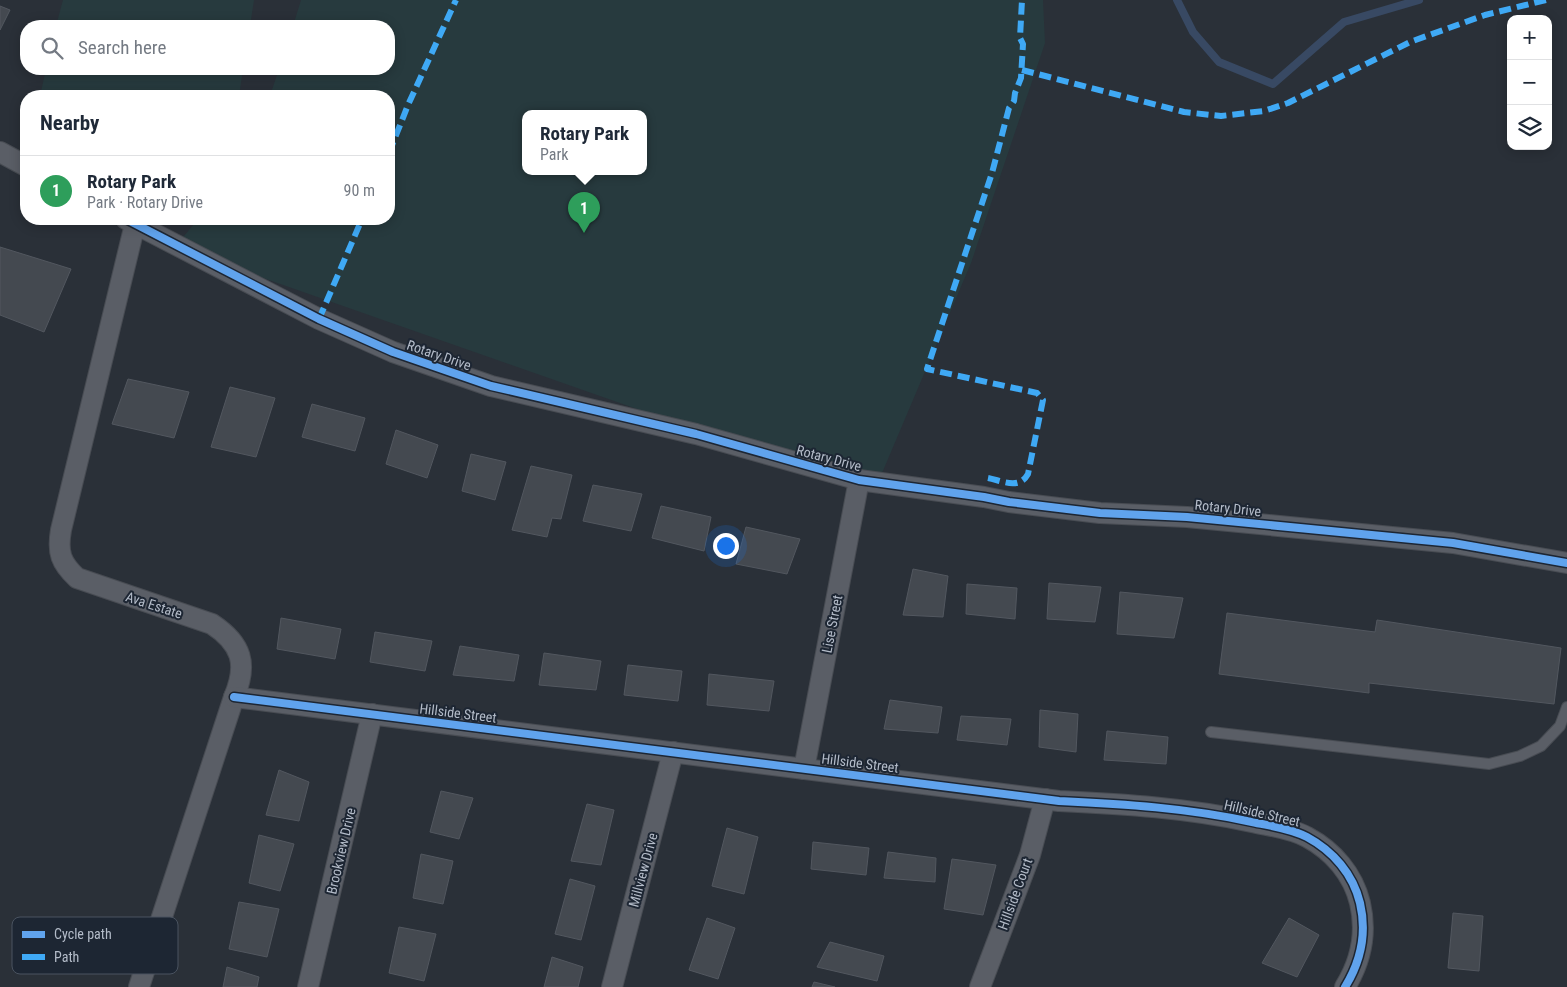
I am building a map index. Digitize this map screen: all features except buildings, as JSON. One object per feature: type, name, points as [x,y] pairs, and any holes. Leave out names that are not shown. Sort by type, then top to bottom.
[{"type":"street","points":[[0,152],[20,163]]},
{"type":"street","name":"Ava Estate","points":[[130,225],[58,544],[61,557],[67,569],[77,578],[212,624],[226,633],[236,647],[242,664],[241,681],[234,697],[162,917]]},
{"type":"street","name":"Rotary Drive","points":[[139,225],[319,319],[393,352],[491,386],[696,434],[859,480],[1100,513],[1187,517],[1447,543],[1567,563]]},
{"type":"street","name":"Lise Street","points":[[804,769],[859,480]]},
{"type":"street","name":"Hillside Street","points":[[234,697],[1045,799],[1127,804],[1182,810],[1291,830],[1320,845],[1337,860],[1354,885],[1361,910],[1363,928],[1356,967],[1345,987]]},
{"type":"street","name":"Brookview Drive","points":[[308,987],[372,714]]},
{"type":"street","name":"Millview Drive","points":[[612,987],[673,752]]},
{"type":"street","name":"Hillside Court","points":[[980,987],[1030,855],[1045,799]]},
{"type":"street","name":"Ava Estate","points":[[139,987],[143,974]]},
{"type":"lane","points":[[1211,732],[1489,764],[1520,756],[1542,746],[1560,726],[1567,707]]},
{"type":"green space","points":[[63,0],[254,0],[251,20],[58,20]]},
{"type":"green space","points":[[301,0],[1043,0],[1045,43],[971,263],[874,492],[175,247],[193,225],[395,225],[395,90],[272,90],[277,75],[395,75],[395,20],[295,20]]},
{"type":"green space","points":[[45,75],[242,75],[240,90],[41,90]]},
{"type":"waterway","points":[[1177,0],[1193,32],[1219,62],[1273,84],[1344,22],[1419,0]]},
{"type":"marked path","points":[[395,138],[456,0]]},
{"type":"marked path","points":[[988,478],[1015,483],[1020,482],[1028,474],[1043,400],[1037,393],[927,369],[992,173],[1009,108],[1014,101],[1021,78],[1023,44],[1020,38],[1022,0]]},
{"type":"marked path","points":[[1022,70],[1184,112],[1221,116],[1264,111],[1288,103],[1410,42],[1485,15],[1546,0]]},
{"type":"marked path","points":[[319,319],[359,225]]},
{"type":"cycle path","points":[[138,225],[319,319],[393,352],[491,386],[696,434],[859,480],[1100,513],[1187,517],[1453,543],[1567,563]]},
{"type":"cycle path","points":[[234,697],[1059,801],[1180,810],[1287,829],[1307,837],[1333,856],[1341,864],[1357,892],[1362,914],[1363,936],[1359,957],[1345,987]]},
{"type":"place","name":"Rotary Park","points":[[584,233]]}]
